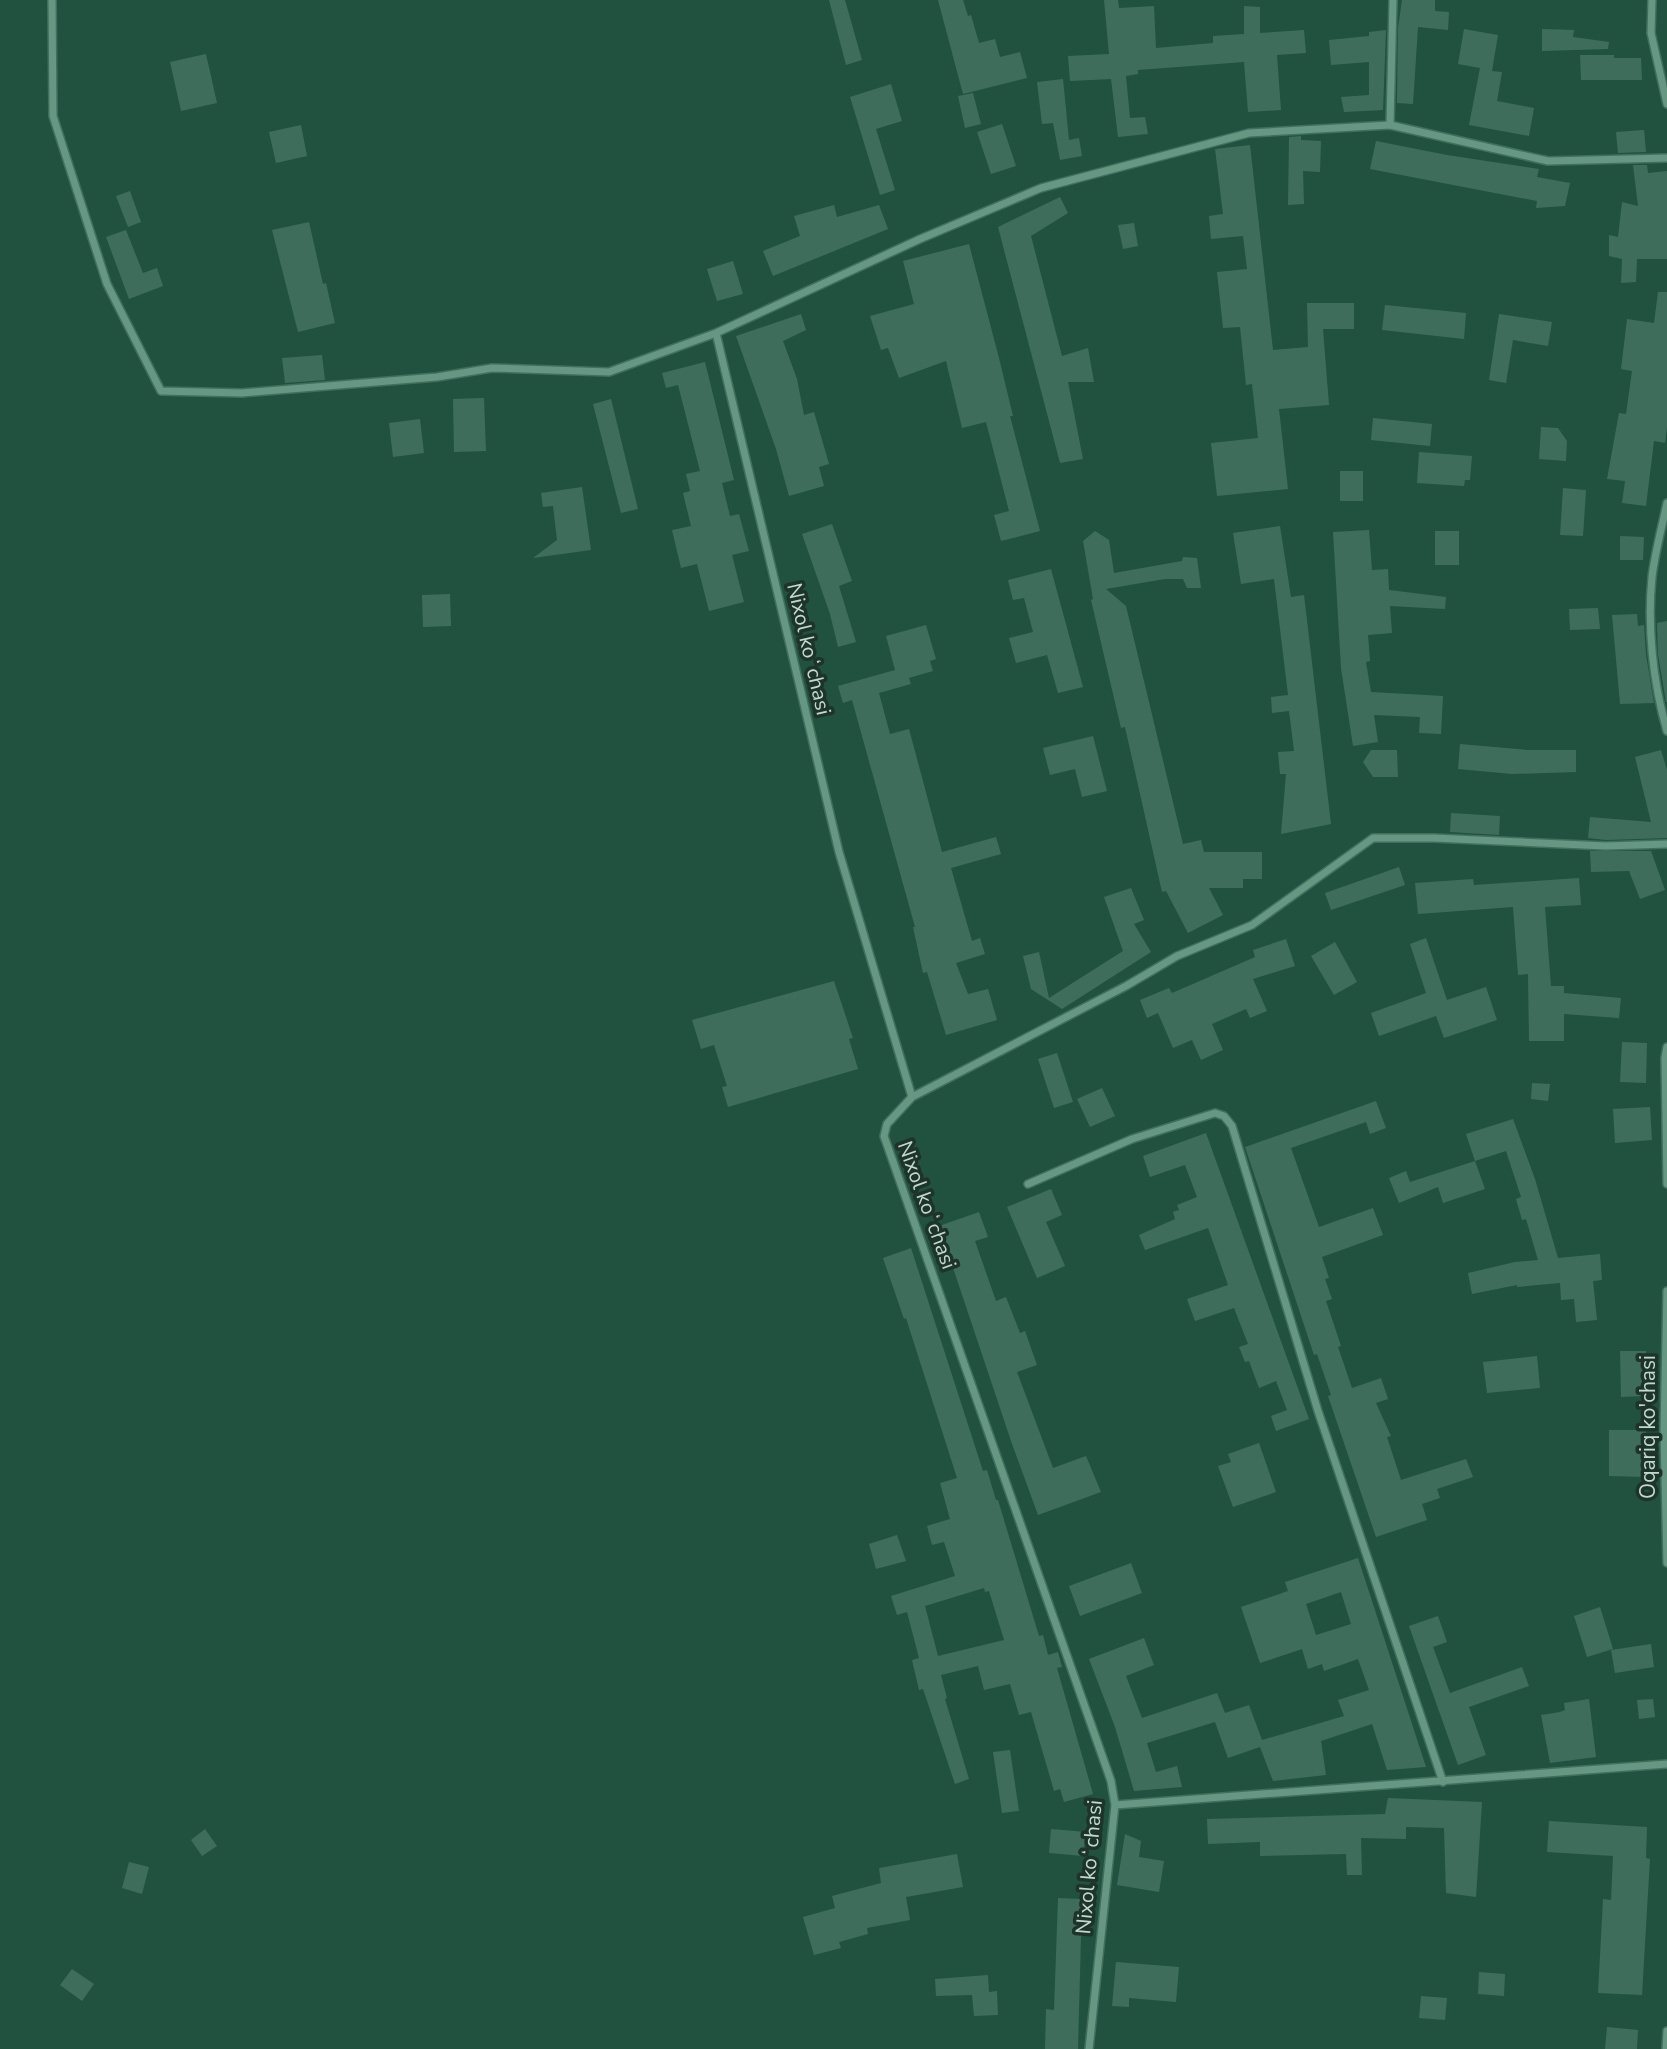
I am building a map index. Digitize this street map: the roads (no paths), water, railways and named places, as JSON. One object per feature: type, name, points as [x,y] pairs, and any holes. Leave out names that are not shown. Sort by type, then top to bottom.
[{"type":"street","points":[[52,0],[53,116],[107,284],[161,391],[242,393],[438,377],[492,368],[609,372],[716,333],[920,239],[1041,188],[1249,133],[1390,125],[1548,161],[1667,158]]},
{"type":"street","points":[[1390,125],[1393,0]]},
{"type":"street","points":[[1652,0],[1651,33],[1667,104]]},
{"type":"street","name":"Nixol koʻchasi","points":[[716,333],[839,852],[912,1097],[887,1124],[884,1136],[1111,1781],[1115,1805],[1089,2049]]},
{"type":"street","points":[[1667,503],[1652,577],[1651,640],[1661,710],[1667,731]]},
{"type":"street","points":[[912,1097],[1126,986],[1177,956],[1252,925],[1373,838],[1434,838],[1605,846],[1667,844]]},
{"type":"street","points":[[1667,1048],[1667,1184]]},
{"type":"street","points":[[1028,1184],[1132,1139],[1215,1113],[1224,1116],[1232,1126],[1318,1411],[1443,1782]]},
{"type":"street","name":"Oqariq ko'chasi","points":[[1667,1291],[1664,1432],[1667,1563]]},
{"type":"street","points":[[1115,1805],[1667,1764]]},
{"type":"street","points":[[1666,2049],[1667,2031]]}]
